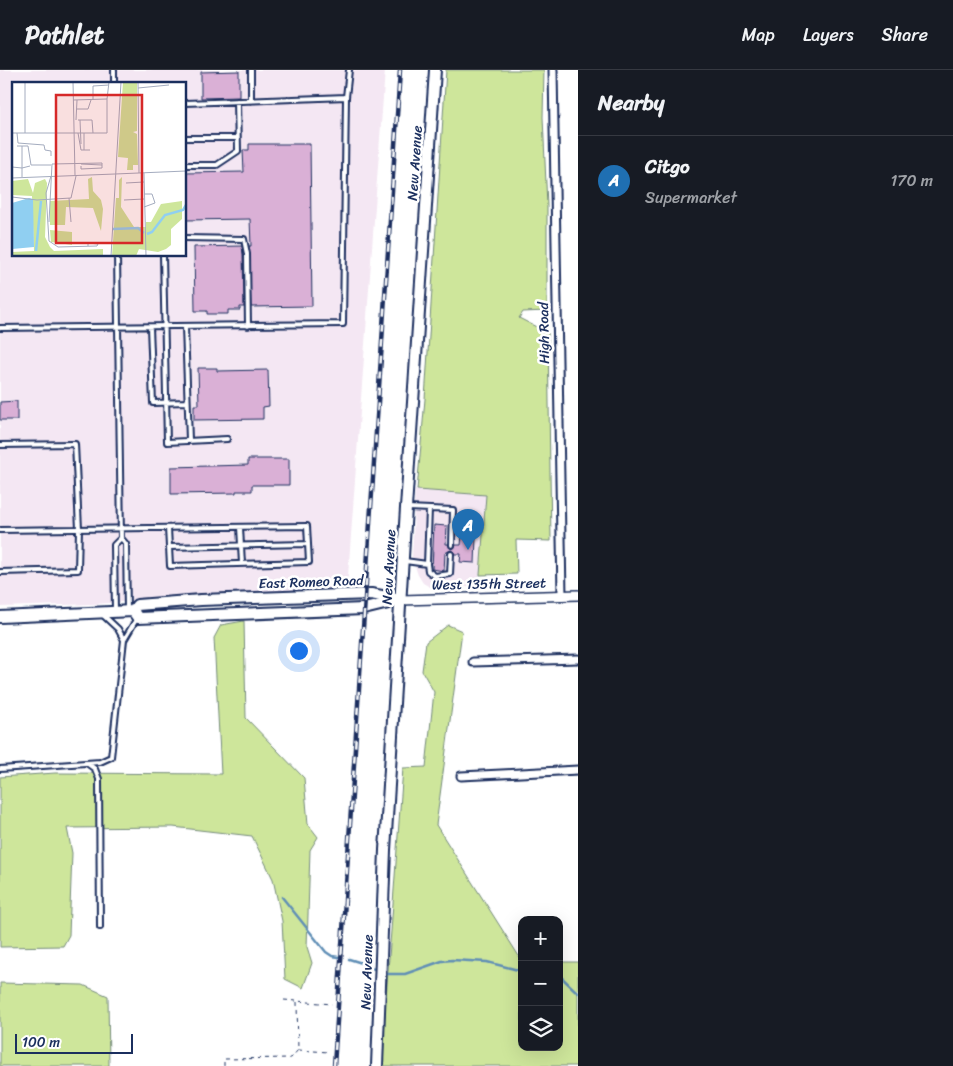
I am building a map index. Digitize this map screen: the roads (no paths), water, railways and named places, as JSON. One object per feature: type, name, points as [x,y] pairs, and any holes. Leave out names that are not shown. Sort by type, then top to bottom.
[{"type":"main road","name":"New Avenue","points":[[377,1066],[385,850],[435,70]]},
{"type":"main road","name":"East Romeo Road","points":[[132,614],[137,605],[237,599],[371,594],[401,600]]},
{"type":"main road","name":"East Romeo Road","points":[[0,617],[115,612],[132,614],[370,609],[401,600]]},
{"type":"street","name":"High Road","points":[[553,70],[562,596]]},
{"type":"street","name":"West 135th Street","points":[[401,600],[578,595]]},
{"type":"street","points":[[473,662],[578,659]]},
{"type":"street","points":[[461,776],[578,770]]},
{"type":"lane","points":[[251,70],[251,101]]},
{"type":"lane","points":[[0,328],[343,324],[346,97],[349,70]]},
{"type":"lane","points":[[186,104],[346,97]]},
{"type":"lane","points":[[186,165],[217,165],[238,151],[237,101]]},
{"type":"lane","points":[[186,138],[237,138]]},
{"type":"lane","points":[[186,238],[244,239],[247,254],[248,326]]},
{"type":"lane","points":[[115,612],[114,545],[120,538],[117,256]]},
{"type":"lane","points":[[163,256],[167,442],[227,439]]},
{"type":"lane","points":[[150,327],[152,403],[187,402]]},
{"type":"lane","points":[[185,327],[189,440]]},
{"type":"lane","points":[[0,445],[75,444],[79,529],[78,570],[0,572]]},
{"type":"lane","points":[[406,508],[453,510],[452,545]]},
{"type":"lane","points":[[429,509],[426,564],[428,571],[435,576],[450,574],[451,554]]},
{"type":"lane","points":[[0,530],[307,526],[309,562],[170,566],[168,528]]},
{"type":"lane","points":[[240,527],[242,564]]},
{"type":"lane","points":[[0,768],[100,762],[111,756],[124,640],[132,614],[126,544],[120,538]]},
{"type":"lane","points":[[169,546],[307,544]]},
{"type":"lane","points":[[403,561],[426,564]]},
{"type":"lane","points":[[100,613],[111,622],[124,640]]},
{"type":"lane","points":[[86,763],[95,769],[99,780],[100,927]]},
{"type":"waterway","points":[[282,897],[326,952],[332,956],[339,957]]},
{"type":"waterway","points":[[349,959],[378,971]]},
{"type":"waterway","points":[[387,974],[405,974],[442,961],[452,960],[487,962],[518,970]]},
{"type":"waterway","points":[[563,979],[578,993]]},
{"type":"railway","points":[[334,1066],[400,70]]},
{"type":"place","name":"Citgo","points":[[468,550]]}]
